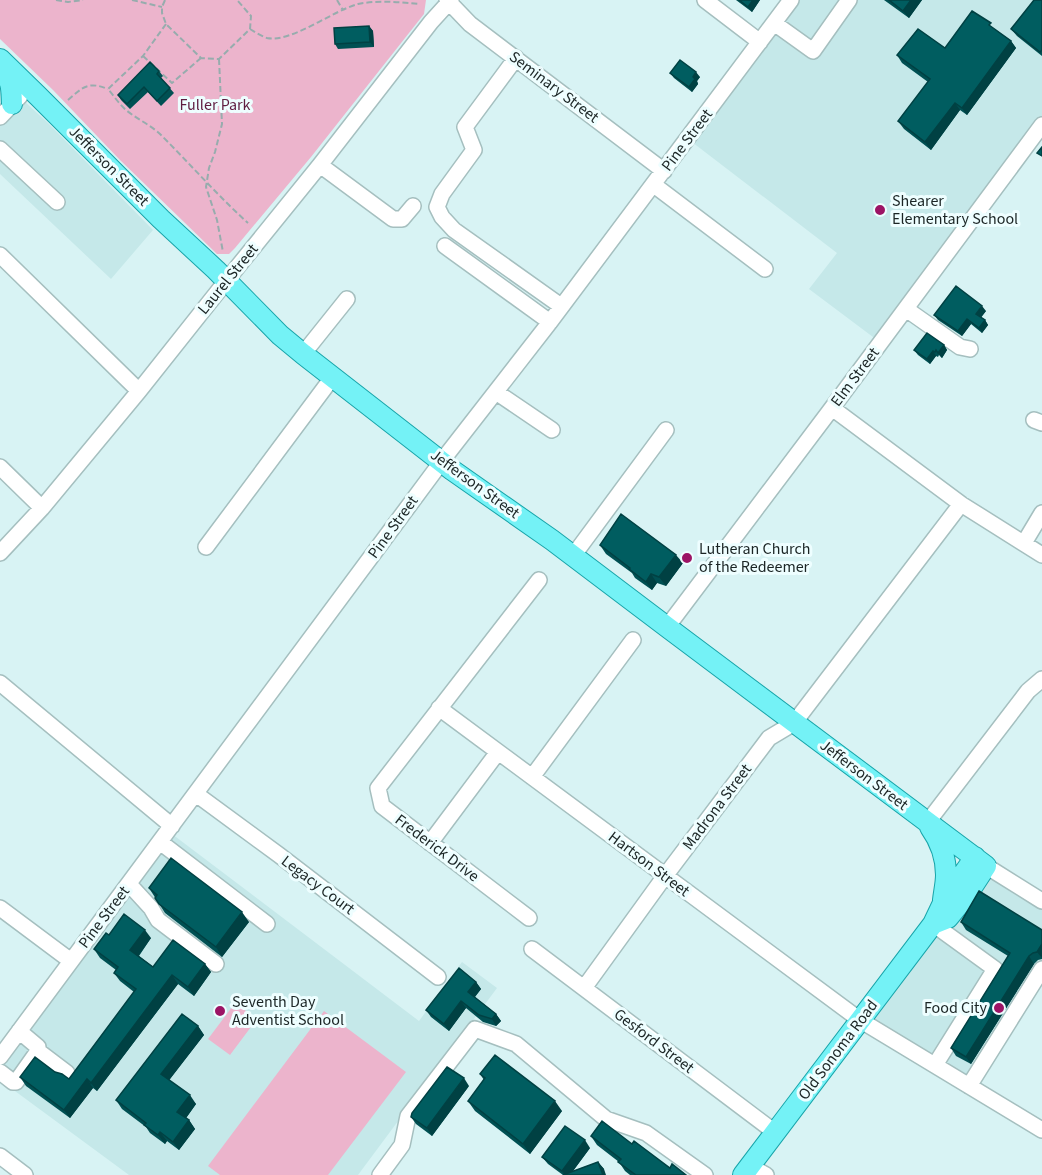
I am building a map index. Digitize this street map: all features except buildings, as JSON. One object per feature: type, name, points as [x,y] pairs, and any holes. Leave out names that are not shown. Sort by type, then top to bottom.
[{"type":"main road","name":"Jefferson Street","points":[[0,59],[280,335],[332,378],[981,862]]},
{"type":"main road","points":[[0,69],[9,77],[11,86],[6,110]]},
{"type":"main road","points":[[927,823],[939,842],[945,862],[943,903]]},
{"type":"main road","name":"Old Sonoma Road","points":[[753,1172],[776,1133],[933,924],[943,903],[981,862]]},
{"type":"main road","name":"Old Sonoma Road","points":[[933,924],[948,918],[967,895],[981,862]]},
{"type":"street","points":[[705,0],[760,42]]},
{"type":"street","name":"Pine Street","points":[[0,1057],[442,461],[550,322],[791,0]]},
{"type":"street","points":[[774,23],[813,51],[849,0]]},
{"type":"street","name":"Seminary Street","points":[[449,1],[470,24],[664,171]]},
{"type":"street","name":"Laurel Street","points":[[0,553],[42,508],[139,391],[449,1]]},
{"type":"street","points":[[516,58],[465,127],[474,150],[442,194],[437,207],[442,217],[454,230],[561,306]]},
{"type":"street","points":[[6,110],[28,87]]},
{"type":"street","name":"Elm Street","points":[[666,627],[1042,125]]},
{"type":"street","points":[[0,149],[57,202]]},
{"type":"street","points":[[320,165],[393,219],[402,219],[413,206]]},
{"type":"street","points":[[654,184],[765,269]]},
{"type":"street","points":[[445,246],[550,322]]},
{"type":"street","points":[[0,255],[139,391]]},
{"type":"street","points":[[303,354],[347,299]]},
{"type":"street","points":[[906,309],[960,347],[970,350]]},
{"type":"street","points":[[206,547],[332,378]]},
{"type":"street","points":[[496,392],[552,430]]},
{"type":"street","points":[[832,408],[961,504],[1042,555]]},
{"type":"street","points":[[573,556],[666,430]]},
{"type":"street","points":[[0,467],[42,508]]},
{"type":"street","points":[[794,723],[961,504]]},
{"type":"street","points":[[1024,543],[1042,513]]},
{"type":"street","name":"Frederick Drive","points":[[529,918],[382,806],[378,788],[539,580]]},
{"type":"street","points":[[532,777],[633,640]]},
{"type":"street","points":[[927,823],[1028,691],[1042,679]]},
{"type":"street","points":[[0,683],[172,826]]},
{"type":"street","name":"Hartson Street","points":[[439,708],[860,1020],[1042,1130]]},
{"type":"street","name":"Madrona Street","points":[[584,988],[769,738],[794,723]]},
{"type":"street","points":[[430,843],[498,752]]},
{"type":"street","name":"Legacy Court","points":[[196,794],[438,977]]},
{"type":"street","points":[[160,842],[267,924]]},
{"type":"street","points":[[981,862],[1042,901]]},
{"type":"street","points":[[129,884],[151,908],[158,920],[216,964]]},
{"type":"street","points":[[0,908],[71,961]]},
{"type":"street","points":[[933,924],[995,969],[934,1065]]},
{"type":"street","name":"Gesford Street","points":[[532,949],[776,1133]]},
{"type":"street","points":[[969,1086],[1042,969]]},
{"type":"street","points":[[380,1175],[402,1145],[408,1116],[475,1029],[516,1044],[606,1119],[645,1133],[705,1175]]},
{"type":"street","points":[[19,1031],[38,1047],[39,1051],[67,1073]]},
{"type":"street","points":[[0,1072],[16,1082],[39,1051]]},
{"type":"street","points":[[0,1156],[26,1175]]},
{"type":"path","points":[[56,0],[68,2],[83,0]]},
{"type":"path","points":[[132,0],[162,7]]},
{"type":"path","points":[[165,0],[162,13],[166,24],[201,58],[219,59],[250,30],[251,16],[237,0]]},
{"type":"path","points":[[337,0],[343,10]]},
{"type":"path","points":[[250,30],[267,38],[293,35],[359,4],[390,1],[419,4]]},
{"type":"path","points":[[108,89],[143,56],[166,24]]},
{"type":"path","points":[[143,56],[172,83],[201,58]]},
{"type":"path","points":[[219,59],[222,124],[206,180],[207,193],[217,220],[224,252]]},
{"type":"path","points":[[68,100],[83,87],[91,84],[108,89],[119,104],[163,136],[222,200],[248,223]]},
{"type":"shaded area","name":"Shearer Elementary School","points":[[791,0],[1042,0],[1042,125],[881,343],[809,289],[837,253],[688,139]]},
{"type":"shaded area","points":[[0,79],[48,123],[153,230],[111,279],[0,174]]},
{"type":"shaded area","name":"Seventh Day Adventist School","points":[[168,831],[419,1021],[462,962],[497,988],[358,1175],[129,1175],[0,1080],[0,1057]]},
{"type":"shaded area","points":[[986,866],[1042,901],[1042,969],[969,1086],[860,1020]]},
{"type":"green space","name":"Fuller Park","points":[[0,0],[426,0],[424,14],[311,157],[235,248],[229,254],[217,254],[0,39]]},
{"type":"green space","points":[[235,1003],[257,1019],[230,1055],[208,1039]]},
{"type":"green space","points":[[324,1011],[406,1072],[328,1175],[220,1175],[208,1166]]},
{"type":"place","name":"Shearer Elementary School","points":[[880,210]]},
{"type":"place","name":"Lutheran Church of the Redeemer","points":[[687,558]]},
{"type":"place","name":"Food City","points":[[999,1008]]},
{"type":"place","name":"Seventh Day Adventist School","points":[[220,1011]]}]
